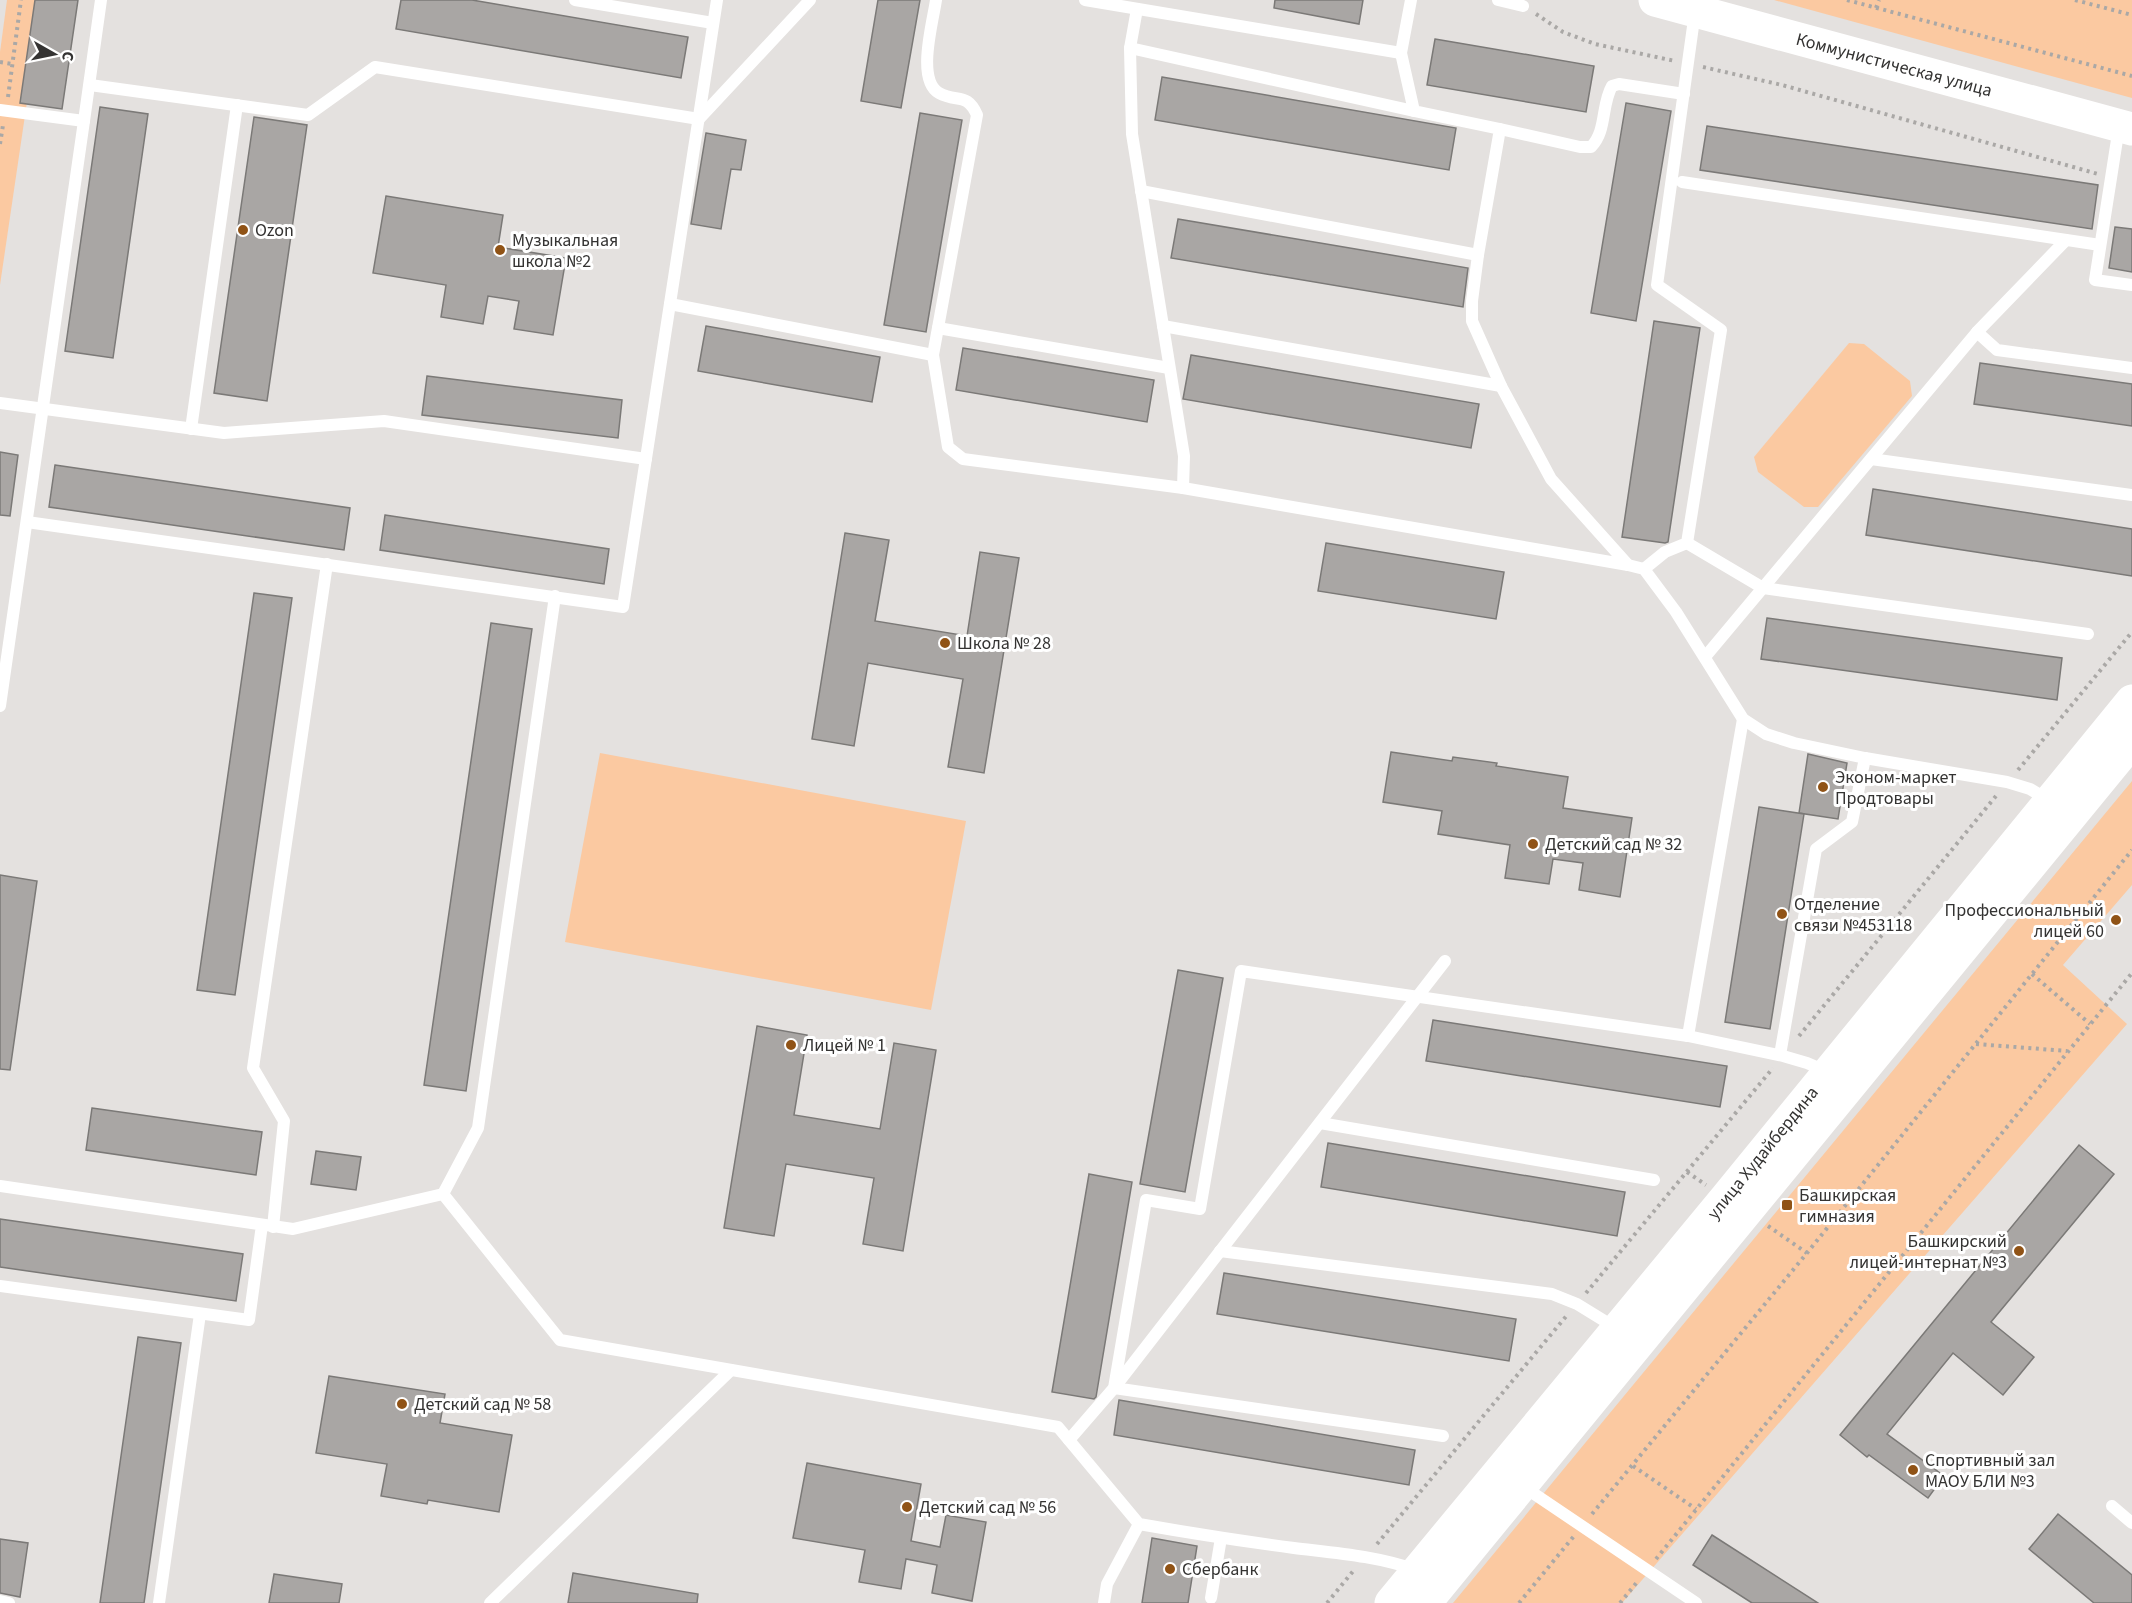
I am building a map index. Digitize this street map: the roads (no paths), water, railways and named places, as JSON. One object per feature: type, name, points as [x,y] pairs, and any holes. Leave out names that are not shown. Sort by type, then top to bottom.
[{"type":"main road","name":"Коммунистическая улица","points":[[1655,0],[2126,127]]},
{"type":"main road","name":"улица Худайбердина","points":[[1391,1603],[1428,1583],[2059,809],[2132,700]]},
{"type":"main road","name":"улица Худайбердина","points":[[2059,809],[2132,741]]},
{"type":"lane","points":[[0,706],[101,0]]},
{"type":"lane","points":[[575,0],[713,23]]},
{"type":"lane","points":[[27,522],[623,607],[717,0]]},
{"type":"lane","points":[[699,119],[810,0]]},
{"type":"lane","points":[[936,0],[926,66],[929,82],[939,93],[966,100],[973,106],[977,115],[933,356],[948,447],[963,459],[1183,488],[1644,569],[1676,612],[1743,719],[1766,734],[1794,743],[1865,758],[2007,782],[2030,789],[2059,809]]},
{"type":"lane","points":[[1085,0],[1401,53]]},
{"type":"lane","points":[[1411,0],[1401,53],[1414,111]]},
{"type":"lane","points":[[1498,0],[1523,6]]},
{"type":"lane","points":[[1137,9],[1130,48],[1131,134],[1184,456],[1183,488]]},
{"type":"lane","points":[[1687,543],[1721,330],[1656,285],[1695,11]]},
{"type":"lane","points":[[1130,48],[1580,147],[1591,147],[1598,140],[1608,93],[1612,86],[1619,84],[1684,94]]},
{"type":"lane","points":[[90,85],[308,115],[375,68],[699,119]]},
{"type":"lane","points":[[191,429],[237,105]]},
{"type":"lane","points":[[3,110],[84,121]]},
{"type":"lane","points":[[2126,127],[2111,178],[2095,280],[2132,285]]},
{"type":"lane","points":[[1500,129],[1478,255],[1472,301],[1472,321],[1501,386],[1551,479],[1628,565]]},
{"type":"lane","points":[[1682,182],[2100,245]]},
{"type":"lane","points":[[1141,190],[1478,255]]},
{"type":"lane","points":[[1705,657],[1977,332],[2066,240]]},
{"type":"lane","points":[[670,304],[933,356]]},
{"type":"lane","points":[[1163,326],[1501,386]]},
{"type":"lane","points":[[938,328],[1169,368]]},
{"type":"lane","points":[[1977,332],[1996,350],[2132,368]]},
{"type":"lane","points":[[0,403],[224,433],[384,421],[646,459]]},
{"type":"lane","points":[[1871,459],[2132,495]]},
{"type":"lane","points":[[1644,569],[1665,552],[1687,543]]},
{"type":"lane","points":[[1687,543],[1763,588],[2088,634]]},
{"type":"lane","points":[[0,1286],[249,1320],[268,1226],[284,1121],[253,1068],[327,564]]},
{"type":"lane","points":[[0,1186],[293,1230],[443,1194],[478,1128],[555,596]]},
{"type":"lane","points":[[1688,1036],[1743,719]]},
{"type":"lane","points":[[1781,1056],[1816,849],[1852,822],[1865,758]]},
{"type":"lane","points":[[1069,1440],[1114,1388],[1445,961]]},
{"type":"lane","points":[[1114,1388],[1146,1200],[1200,1209],[1241,971],[1688,1036],[1807,1062],[1839,1080]]},
{"type":"lane","points":[[1320,1123],[1654,1180]]},
{"type":"lane","points":[[443,1194],[560,1340],[1058,1427],[1139,1524],[1397,1563],[1428,1583]]},
{"type":"lane","points":[[1220,1251],[1552,1294],[1577,1304],[1628,1337]]},
{"type":"lane","points":[[159,1603],[200,1314]]},
{"type":"lane","points":[[490,1603],[731,1370]]},
{"type":"lane","points":[[1114,1388],[1443,1436]]},
{"type":"lane","points":[[1512,1478],[1696,1603]]},
{"type":"lane","points":[[2112,1506],[2132,1523]]},
{"type":"lane","points":[[1104,1603],[1107,1584],[1139,1524]]},
{"type":"lane","points":[[1211,1598],[1221,1538]]},
{"type":"lane","points":[[0,1600],[9,1603]]},
{"type":"place","name":"Ozon","points":[[243,230]]},
{"type":"place","name":"Музыкальная школа №2","points":[[500,250]]},
{"type":"place","name":"Школа № 28","points":[[945,643]]},
{"type":"place","name":"Эконом-маркет Продтовары","points":[[1823,787]]},
{"type":"place","name":"Детский сад № 32","points":[[1533,844]]},
{"type":"place","name":"Отделение связи №453118","points":[[1782,914]]},
{"type":"place","name":"Профессиональный лицей 60","points":[[2116,920]]},
{"type":"place","name":"Лицей № 1","points":[[791,1045]]},
{"type":"place","name":"Башкирская гимназия","points":[[1787,1205]]},
{"type":"place","name":"Башкирский лицей-интернат №3","points":[[2019,1251]]},
{"type":"place","name":"Детский сад № 58","points":[[402,1404]]},
{"type":"place","name":"Спортивный зал МАОУ БЛИ №3","points":[[1913,1470]]},
{"type":"place","name":"Детский сад № 56","points":[[907,1507]]},
{"type":"place","name":"Сбербанк","points":[[1170,1569]]}]
